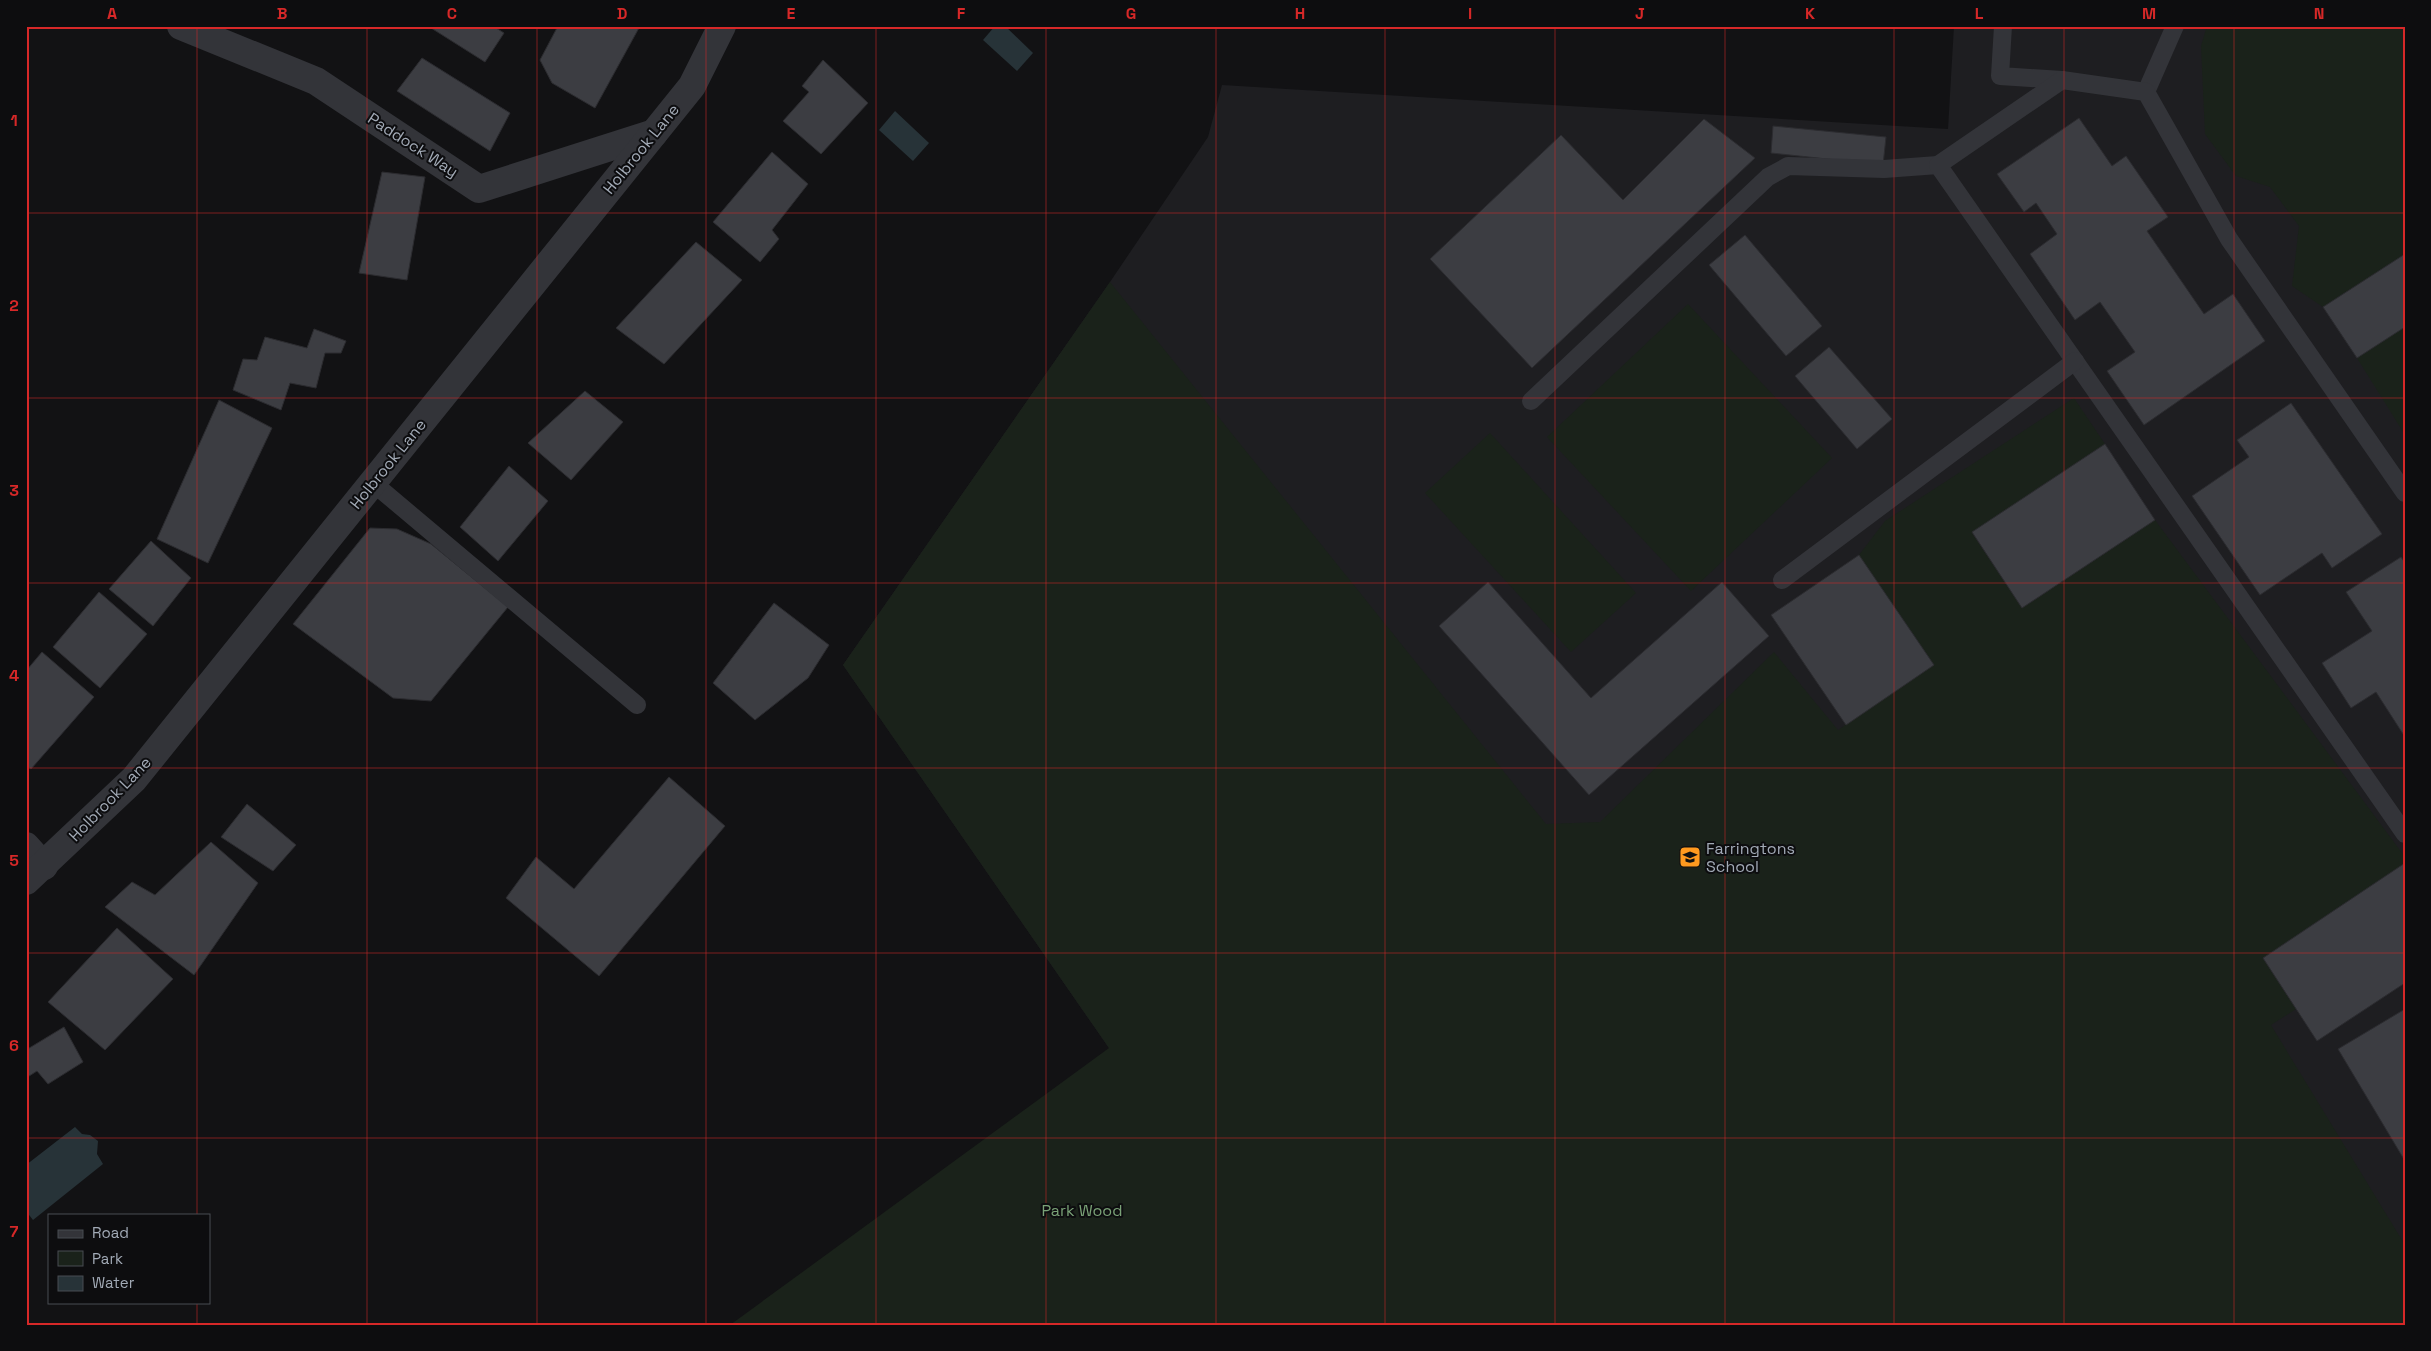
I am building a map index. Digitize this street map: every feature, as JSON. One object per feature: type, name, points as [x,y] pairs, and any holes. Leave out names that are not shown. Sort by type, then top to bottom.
[{"type":"street","name":"Paddock Way","points":[[181,26],[316,81],[480,189],[654,133]]},
{"type":"street","name":"Holbrook Lane","points":[[35,873],[134,779],[692,86],[722,26]]},
{"type":"street","points":[[26,846],[35,873]]},
{"type":"lane","points":[[2003,26],[2000,76],[2062,80],[2146,92]]},
{"type":"lane","points":[[2146,92],[2175,26]]},
{"type":"lane","points":[[1531,400],[1768,177],[1788,166],[1884,169],[1938,165],[2062,80]]},
{"type":"lane","points":[[2146,92],[2229,239],[2405,493]]},
{"type":"lane","points":[[1938,165],[2405,834]]},
{"type":"lane","points":[[1782,580],[2075,361]]},
{"type":"lane","points":[[373,483],[637,705]]},
{"type":"shaded area","name":"Farringtons School","points":[[1954,26],[2405,26],[2405,1325],[1109,1048],[843,665],[1110,282],[1208,137],[1222,85],[1948,129]]},
{"type":"green space","points":[[2207,26],[2405,26],[2405,254],[2323,307],[2292,286],[2299,226],[2270,187],[2236,176],[2205,134],[2201,46]]},
{"type":"green space","name":"Park Wood","points":[[1110,282],[1546,824],[1600,822],[1774,652],[1838,730],[1934,665],[1859,555],[1885,521],[2074,398],[2105,444],[1972,533],[2022,608],[2155,520],[2405,857],[2405,863],[2263,958],[2296,1009],[2271,1025],[2405,1245],[2405,1325],[730,1325],[1109,1048],[843,665]]},
{"type":"green space","points":[[1688,304],[1832,458],[1691,591],[1547,437]]},
{"type":"green space","points":[[2405,327],[2405,435],[2357,358]]},
{"type":"green space","points":[[1490,433],[1636,593],[1571,652],[1425,493]]},
{"type":"water","points":[[995,26],[1005,26],[1033,53],[1017,71],[983,40]]},
{"type":"water","points":[[895,111],[929,143],[913,161],[879,130]]},
{"type":"water","points":[[75,1127],[82,1134],[90,1135],[98,1141],[97,1154],[103,1164],[33,1220],[26,1211],[26,1165]]},
{"type":"building","points":[[428,26],[493,26],[504,33],[485,62]]},
{"type":"building","points":[[558,26],[640,26],[595,108],[552,83],[540,60]]},
{"type":"building","points":[[422,58],[510,113],[490,151],[397,91]]},
{"type":"building","points":[[823,60],[868,103],[821,154],[783,121],[809,92],[802,86]]},
{"type":"building","points":[[2079,118],[2112,166],[2126,156],[2168,217],[2147,231],[2204,314],[2233,294],[2265,341],[2144,425],[2107,371],[2135,352],[2100,302],[2075,320],[2030,254],[2057,234],[2036,203],[2024,212],[1997,174]]},
{"type":"building","points":[[1704,119],[1755,158],[1532,368],[1430,259],[1561,135],[1623,200]]},
{"type":"building","points":[[1773,126],[1886,137],[1883,165],[1771,153]]},
{"type":"building","points":[[772,152],[808,184],[772,230],[779,239],[760,262],[713,222]]},
{"type":"building","points":[[382,172],[425,177],[407,280],[359,273]]},
{"type":"building","points":[[1745,235],[1822,326],[1786,356],[1709,265]]},
{"type":"building","points":[[696,242],[742,280],[664,364],[616,328]]},
{"type":"building","points":[[2405,254],[2405,327],[2357,358],[2323,307]]},
{"type":"building","points":[[314,329],[346,341],[341,353],[325,353],[316,388],[290,383],[281,410],[233,390],[243,359],[257,360],[265,337],[307,348]]},
{"type":"building","points":[[1829,347],[1892,419],[1857,449],[1795,376]]},
{"type":"building","points":[[585,391],[623,422],[571,480],[528,443]]},
{"type":"building","points":[[219,400],[272,428],[208,563],[157,539]]},
{"type":"building","points":[[2291,403],[2382,534],[2332,568],[2322,553],[2260,595],[2192,496],[2249,457],[2237,440]]},
{"type":"building","points":[[2105,444],[2155,520],[2022,608],[1972,532]]},
{"type":"building","points":[[509,466],[548,501],[498,561],[460,527]]},
{"type":"building","points":[[370,528],[397,529],[431,544],[508,607],[431,701],[393,698],[293,624]]},
{"type":"building","points":[[151,541],[191,578],[153,626],[109,589]]},
{"type":"building","points":[[1859,555],[1934,665],[1846,725],[1771,615]]},
{"type":"building","points":[[2401,557],[2405,563],[2405,737],[2376,692],[2351,708],[2322,663],[2372,631],[2346,592]]},
{"type":"building","points":[[1488,582],[1591,698],[1722,582],[1769,636],[1589,795],[1439,626]]},
{"type":"building","points":[[99,592],[147,634],[100,688],[53,647]]},
{"type":"building","points":[[774,603],[829,645],[808,678],[755,720],[713,683]]},
{"type":"building","points":[[42,652],[94,697],[31,769],[26,765],[26,671]]},
{"type":"building","points":[[669,777],[725,826],[599,976],[506,898],[536,857],[574,889]]},
{"type":"building","points":[[247,804],[296,845],[273,871],[221,837]]},
{"type":"building","points":[[211,842],[258,883],[194,975],[105,907],[132,882],[155,895]]},
{"type":"building","points":[[2405,863],[2405,983],[2317,1041],[2263,958]]},
{"type":"building","points":[[117,928],[173,979],[105,1050],[48,1002]]},
{"type":"building","points":[[2405,1009],[2405,1161],[2338,1049]]},
{"type":"building","points":[[64,1027],[83,1062],[48,1084],[37,1071],[26,1078],[26,1050]]},
{"type":"place","name":"Farringtons School","points":[[1690,857]]}]
